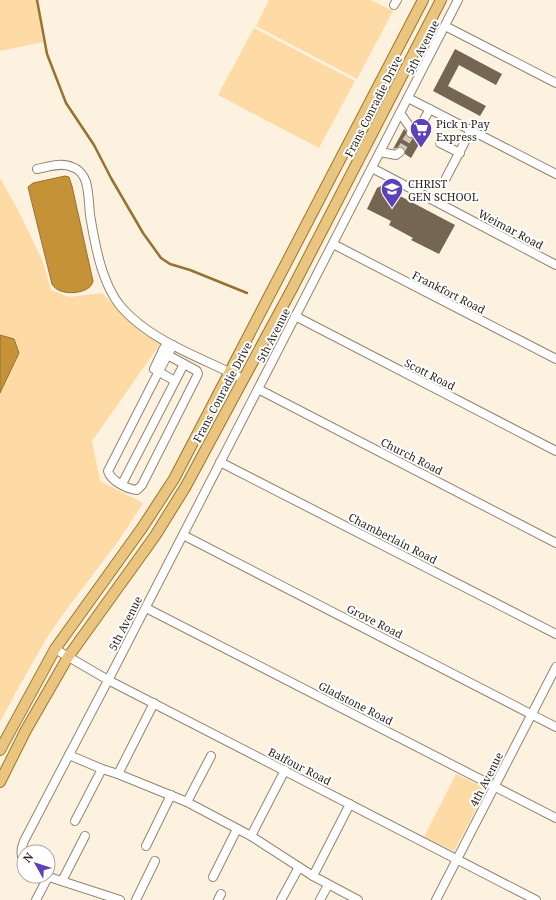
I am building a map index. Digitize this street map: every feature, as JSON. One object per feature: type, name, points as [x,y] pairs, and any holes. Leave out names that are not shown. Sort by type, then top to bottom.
[{"type":"main road","name":"Frans Conradie Drive","points":[[0,750],[55,649],[142,528],[174,479],[423,0]]},
{"type":"main road","name":"Frans Conradie Drive","points":[[0,782],[26,730],[68,657],[155,536],[186,486],[293,287],[441,0]]},
{"type":"street","name":"5th Avenue","points":[[23,844],[146,608],[458,0]]},
{"type":"street","points":[[445,26],[556,83]]},
{"type":"street","points":[[408,98],[556,174]]},
{"type":"street","points":[[400,113],[411,131],[422,123],[430,109]]},
{"type":"street","points":[[446,178],[472,130]]},
{"type":"street","points":[[440,143],[460,153]]},
{"type":"street","points":[[380,152],[396,155],[400,152]]},
{"type":"street","points":[[36,169],[67,165],[81,172],[86,181],[91,218],[102,272],[112,294],[122,308],[135,321],[170,344],[243,379]]},
{"type":"street","name":"Weimar Road","points":[[372,168],[556,265]]},
{"type":"street","name":"Frankfort Road","points":[[332,244],[556,359]]},
{"type":"street","name":"Scott Road","points":[[295,316],[556,451]]},
{"type":"street","points":[[165,354],[197,371],[198,374],[140,488],[137,490],[122,484],[109,476],[108,471],[159,371],[165,354],[170,344]]},
{"type":"street","points":[[122,484],[184,364]]},
{"type":"street","points":[[159,371],[175,381]]},
{"type":"street","name":"Church Road","points":[[258,389],[556,543]]},
{"type":"street","name":"Chamberlain Road","points":[[220,462],[556,634]]},
{"type":"street","name":"Grove Road","points":[[183,535],[556,726]]},
{"type":"street","name":"Gladstone Road","points":[[146,608],[556,818]]},
{"type":"street","name":"Balfour Road","points":[[55,649],[108,680],[536,900]]},
{"type":"street","name":"4th Avenue","points":[[436,900],[556,667]]},
{"type":"street","points":[[118,774],[154,703]]},
{"type":"street","points":[[69,755],[187,802],[251,836],[328,885],[358,900]]},
{"type":"street","points":[[187,802],[211,756]]},
{"type":"street","points":[[75,821],[102,769]]},
{"type":"street","points":[[251,836],[285,770]]},
{"type":"street","points":[[146,846],[171,795]]},
{"type":"street","points":[[313,876],[350,804]]},
{"type":"street","points":[[213,877],[237,829]]},
{"type":"street","points":[[62,881],[86,836]]},
{"type":"street","points":[[136,900],[155,861]]},
{"type":"street","points":[[281,900],[299,867]]},
{"type":"street","points":[[56,879],[119,900]]},
{"type":"street","points":[[36,900],[43,884]]},
{"type":"street","points":[[320,900],[328,885]]},
{"type":"shaded area","points":[[0,0],[36,0],[43,42],[0,51]]},
{"type":"shaded area","points":[[269,0],[371,0],[393,11],[357,79],[256,26]]},
{"type":"shaded area","points":[[254,28],[355,81],[319,148],[218,95]]},
{"type":"shaded area","points":[[65,176],[69,177],[72,186],[93,281],[91,286],[87,289],[74,293],[61,291],[55,288],[52,284],[28,187],[33,183]]},
{"type":"shaded area","points":[[0,178],[19,212],[43,262],[51,290],[69,297],[102,293],[133,324],[160,344],[92,441],[100,481],[143,503],[119,540],[46,639],[0,722]]},
{"type":"shaded area","points":[[0,335],[14,339],[19,353],[0,393]]},
{"type":"shaded area","points":[[456,774],[487,789],[454,851],[424,837]]},
{"type":"building","points":[[455,49],[502,74],[496,85],[459,65],[448,86],[486,106],[480,116],[433,91]]},
{"type":"building","points":[[404,129],[409,138],[416,136],[422,139],[411,158],[405,154],[402,147],[393,149]]},
{"type":"building","points":[[381,186],[455,225],[439,254],[411,240],[413,238],[389,225],[391,221],[367,209],[377,188]]},
{"type":"waterway","points":[[37,0],[47,54],[66,103],[94,145],[111,178],[143,233],[161,258],[170,264],[190,270],[247,293]]},
{"type":"tunnel","points":[[400,152],[411,133]]},
{"type":"place","name":"Pick n Pay Express","points":[[421,148]]},
{"type":"place","name":"CHRIST GEN SCHOOL","points":[[392,208]]}]
